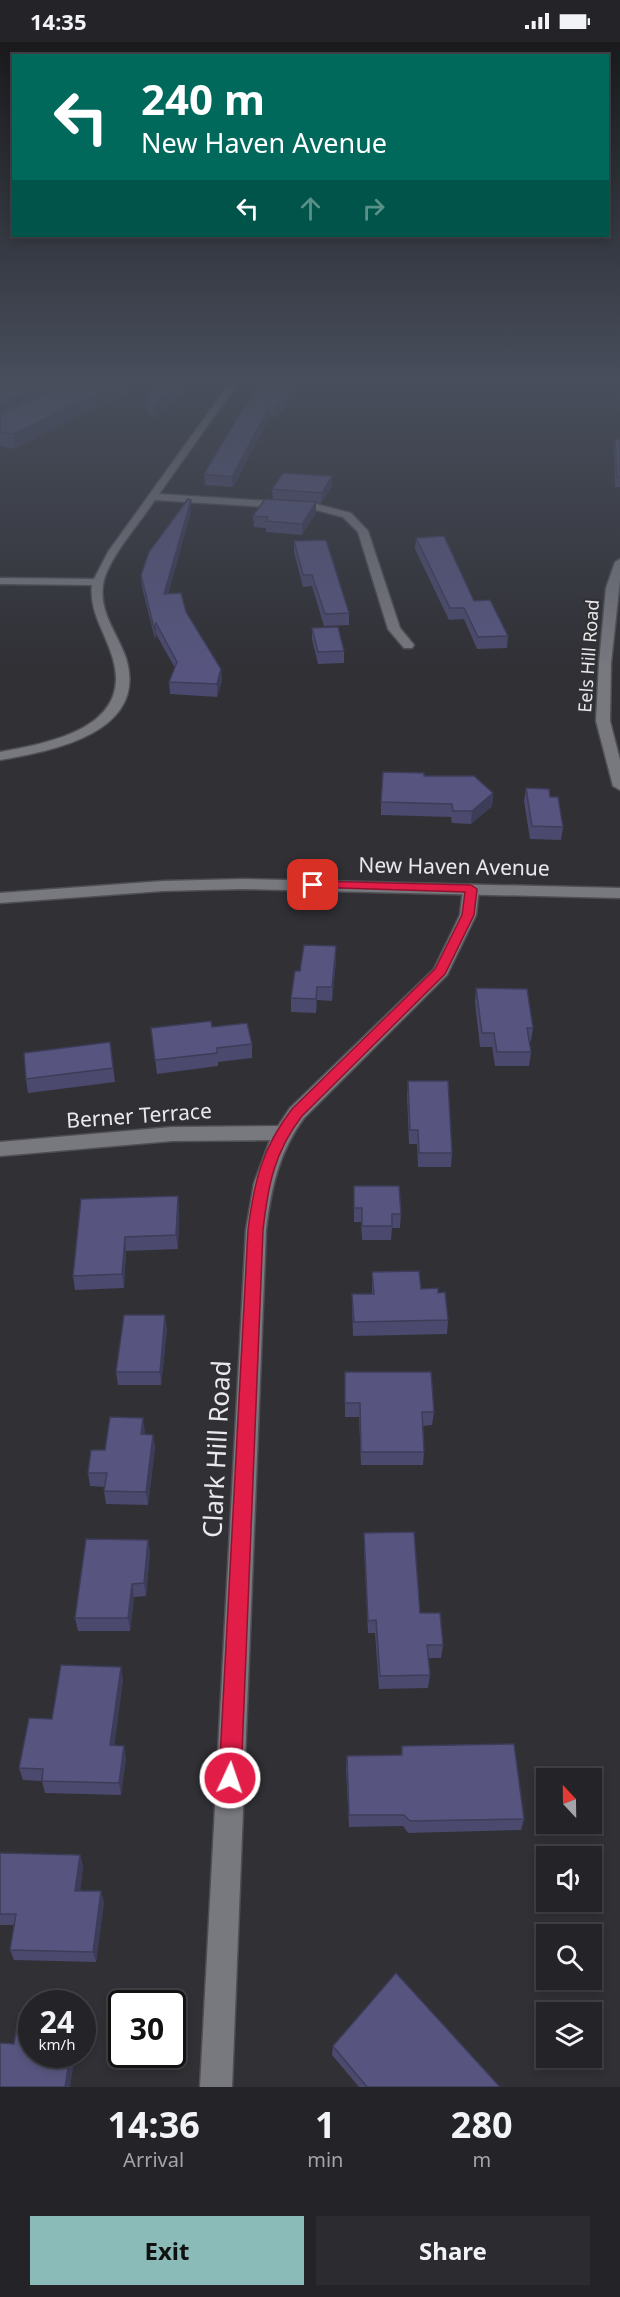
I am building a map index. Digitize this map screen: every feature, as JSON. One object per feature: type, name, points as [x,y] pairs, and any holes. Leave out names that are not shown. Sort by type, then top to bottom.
[{"type":"street","points":[[0,756],[36,750],[74,738],[96,725],[115,708],[122,690],[123,675],[120,661],[100,612],[98,582],[108,562],[165,479]]},
{"type":"street","points":[[152,497],[316,507],[347,515],[363,531],[394,629],[408,645]]},
{"type":"street","name":"Eels Hill Road","points":[[620,562],[612,588],[605,663],[603,721],[620,786]]},
{"type":"street","points":[[0,581],[98,582]]},
{"type":"street","points":[[605,663],[619,664]]},
{"type":"street","name":"New Haven Avenue","points":[[0,898],[130,888],[242,884],[620,893]]},
{"type":"street","name":"Clark Hill Road","points":[[216,2087],[255,1230],[261,1190],[270,1158],[282,1133],[312,1096],[441,971],[468,915],[471,889]]},
{"type":"street","name":"Berner Terrace","points":[[0,1149],[172,1134],[282,1133]]},
{"type":"building","points":[[279,479],[330,479],[322,493],[272,489]]},
{"type":"building","points":[[188,499],[191,500],[164,594],[181,593],[186,612],[221,669],[217,684],[169,682],[177,662],[156,623],[154,628],[141,575],[149,552]]},
{"type":"building","points":[[265,499],[316,502],[302,524],[266,521],[268,517],[253,516]]},
{"type":"building","points":[[444,536],[474,601],[490,600],[508,636],[478,637],[464,608],[450,608],[416,538]]},
{"type":"building","points":[[326,540],[349,613],[325,614],[312,575],[303,575],[294,541]]},
{"type":"building","points":[[338,627],[344,651],[318,652],[312,628]]},
{"type":"building","points":[[383,772],[424,773],[424,776],[474,776],[493,793],[472,811],[453,811],[452,804],[381,802]]},
{"type":"building","points":[[526,788],[549,789],[550,797],[558,797],[563,827],[532,826]]},
{"type":"building","points":[[304,945],[336,946],[332,987],[317,987],[316,999],[291,998],[295,971],[300,971]]},
{"type":"building","points":[[476,988],[527,989],[533,1028],[527,1028],[531,1052],[497,1052],[494,1033],[482,1033]]},
{"type":"building","points":[[211,1021],[212,1027],[247,1023],[252,1044],[217,1048],[217,1053],[155,1060],[151,1028]]},
{"type":"building","points":[[110,1042],[113,1068],[26,1079],[24,1053]]},
{"type":"building","points":[[408,1081],[448,1081],[452,1153],[419,1153],[418,1130],[410,1130]]},
{"type":"building","points":[[354,1186],[399,1186],[401,1214],[392,1214],[392,1226],[362,1226],[362,1208],[354,1208]]},
{"type":"building","points":[[178,1196],[176,1235],[125,1237],[122,1274],[73,1276],[81,1199]]},
{"type":"building","points":[[419,1271],[421,1289],[438,1288],[438,1293],[445,1292],[448,1320],[354,1322],[352,1294],[374,1294],[372,1272]]},
{"type":"building","points":[[124,1315],[165,1315],[160,1372],[116,1372]]},
{"type":"building","points":[[345,1372],[431,1372],[434,1412],[422,1412],[424,1452],[361,1452],[360,1403],[345,1403]]},
{"type":"building","points":[[110,1417],[143,1418],[141,1434],[153,1435],[146,1492],[104,1491],[107,1473],[88,1473],[91,1450],[105,1450]]},
{"type":"building","points":[[414,1532],[420,1613],[440,1613],[443,1645],[427,1645],[430,1675],[380,1676],[376,1620],[368,1621],[364,1533]]},
{"type":"building","points":[[86,1539],[148,1540],[144,1583],[132,1584],[128,1618],[75,1618]]},
{"type":"building","points":[[61,1665],[121,1667],[110,1745],[124,1746],[119,1783],[42,1781],[43,1769],[19,1768],[29,1718],[52,1719]]},
{"type":"building","points":[[514,1744],[524,1819],[410,1821],[404,1815],[349,1815],[347,1756],[402,1755],[402,1746]]},
{"type":"building","points":[[0,1853],[80,1855],[75,1891],[101,1891],[93,1952],[10,1950],[16,1914],[0,1914]]},
{"type":"building","points":[[396,1973],[500,2087],[367,2087],[333,2046]]},
{"type":"building","points":[[18,2019],[18,2068],[68,2068],[65,2087],[0,2087],[0,2043],[14,2044]]},
{"type":"route","points":[[230,1778],[255,1230],[261,1190],[270,1158],[282,1133],[297,1113],[441,971],[468,915],[471,889],[313,885]]}]
